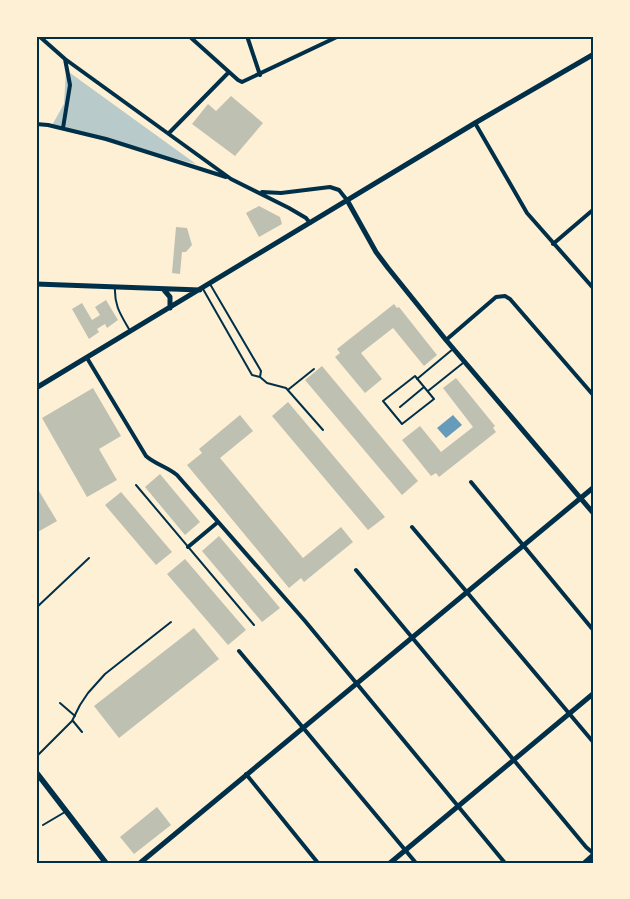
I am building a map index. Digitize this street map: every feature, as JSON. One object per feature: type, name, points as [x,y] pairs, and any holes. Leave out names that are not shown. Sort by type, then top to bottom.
[{"type":"main road","points":[[36,772],[106,863]]},
{"type":"main road","points":[[585,863],[594,855]]},
{"type":"street","points":[[39,36],[65,59],[231,179]]},
{"type":"street","points":[[189,36],[242,82],[340,36]]},
{"type":"street","points":[[247,36],[260,74]]},
{"type":"street","points":[[36,388],[475,123],[594,54]]},
{"type":"street","points":[[63,128],[70,85],[65,59]]},
{"type":"street","points":[[169,133],[229,72]]},
{"type":"street","points":[[475,123],[525,209],[594,290]]},
{"type":"street","points":[[36,124],[63,128],[106,139],[231,179],[260,192],[300,214],[310,223]]},
{"type":"street","points":[[260,192],[281,193],[330,187],[338,190],[347,200],[382,260],[453,349],[594,514]]},
{"type":"street","points":[[553,244],[594,209]]},
{"type":"street","points":[[36,284],[202,289]]},
{"type":"street","points":[[161,289],[170,295],[169,309]]},
{"type":"street","points":[[446,340],[496,297],[505,296],[510,299],[594,396]]},
{"type":"street","points":[[87,358],[146,456],[154,463],[167,468],[177,475],[305,621],[505,863]]},
{"type":"street","points":[[471,482],[594,631]]},
{"type":"street","points":[[140,863],[594,487]]},
{"type":"street","points":[[188,547],[218,522]]},
{"type":"street","points":[[412,527],[468,591],[594,743]]},
{"type":"street","points":[[356,570],[594,855]]},
{"type":"street","points":[[239,651],[416,863]]},
{"type":"street","points":[[390,863],[594,693]]},
{"type":"street","points":[[246,774],[318,863]]},
{"type":"lane","points":[[210,284],[261,371],[260,377]]},
{"type":"lane","points":[[115,287],[114,299],[117,308],[131,332]]},
{"type":"lane","points":[[202,289],[252,375],[260,377],[266,383],[288,390],[323,430]]},
{"type":"lane","points":[[417,378],[434,399],[402,424],[383,401],[415,376],[417,378],[453,349]]},
{"type":"lane","points":[[428,392],[465,362]]},
{"type":"lane","points":[[288,390],[314,369]]},
{"type":"lane","points":[[400,407],[424,388]]},
{"type":"lane","points":[[136,485],[254,626]]},
{"type":"lane","points":[[36,608],[89,558]]},
{"type":"lane","points":[[36,757],[72,721],[88,693],[105,674],[171,622]]},
{"type":"lane","points":[[60,703],[75,716]]},
{"type":"lane","points":[[72,721],[82,732]]},
{"type":"lane","points":[[43,825],[67,811]]},
{"type":"shaded area","points":[[66,70],[196,164],[51,127],[64,104]]},
{"type":"water","points":[[453,415],[462,425],[446,438],[437,428]]},
{"type":"building","points":[[231,96],[263,123],[235,156],[192,124],[208,104],[216,111]]},
{"type":"building","points":[[259,206],[280,217],[282,224],[259,237],[246,213]]},
{"type":"building","points":[[176,227],[187,228],[192,245],[186,252],[182,252],[180,274],[172,273]]},
{"type":"building","points":[[106,300],[118,320],[107,328],[105,324],[97,329],[99,332],[89,339],[72,309],[82,303],[92,320],[100,315],[95,307]]},
{"type":"building","points":[[394,304],[397,308],[399,307],[437,355],[424,366],[393,328],[361,353],[382,379],[365,393],[335,357],[340,353],[337,349]]},
{"type":"building","points":[[322,366],[418,481],[402,495],[305,380]]},
{"type":"building","points":[[456,378],[495,426],[493,428],[496,432],[439,477],[436,473],[431,476],[402,440],[420,426],[441,452],[473,427],[443,388]]},
{"type":"building","points":[[93,388],[121,436],[99,449],[117,480],[87,497],[42,418]]},
{"type":"building","points":[[288,402],[385,517],[368,530],[272,416]]},
{"type":"building","points":[[240,415],[253,431],[220,458],[303,558],[341,527],[353,542],[304,582],[301,578],[289,588],[187,465],[202,453],[199,449]]},
{"type":"building","points":[[160,474],[200,522],[185,535],[145,487]]},
{"type":"building","points":[[36,486],[57,521],[36,533]]},
{"type":"building","points":[[121,492],[172,552],[156,565],[105,505]]},
{"type":"building","points":[[219,536],[280,608],[262,622],[202,551]]},
{"type":"building","points":[[185,559],[246,630],[228,645],[167,574]]},
{"type":"building","points":[[194,628],[219,659],[119,738],[94,706]]},
{"type":"building","points":[[157,807],[171,825],[134,854],[120,837]]}]
